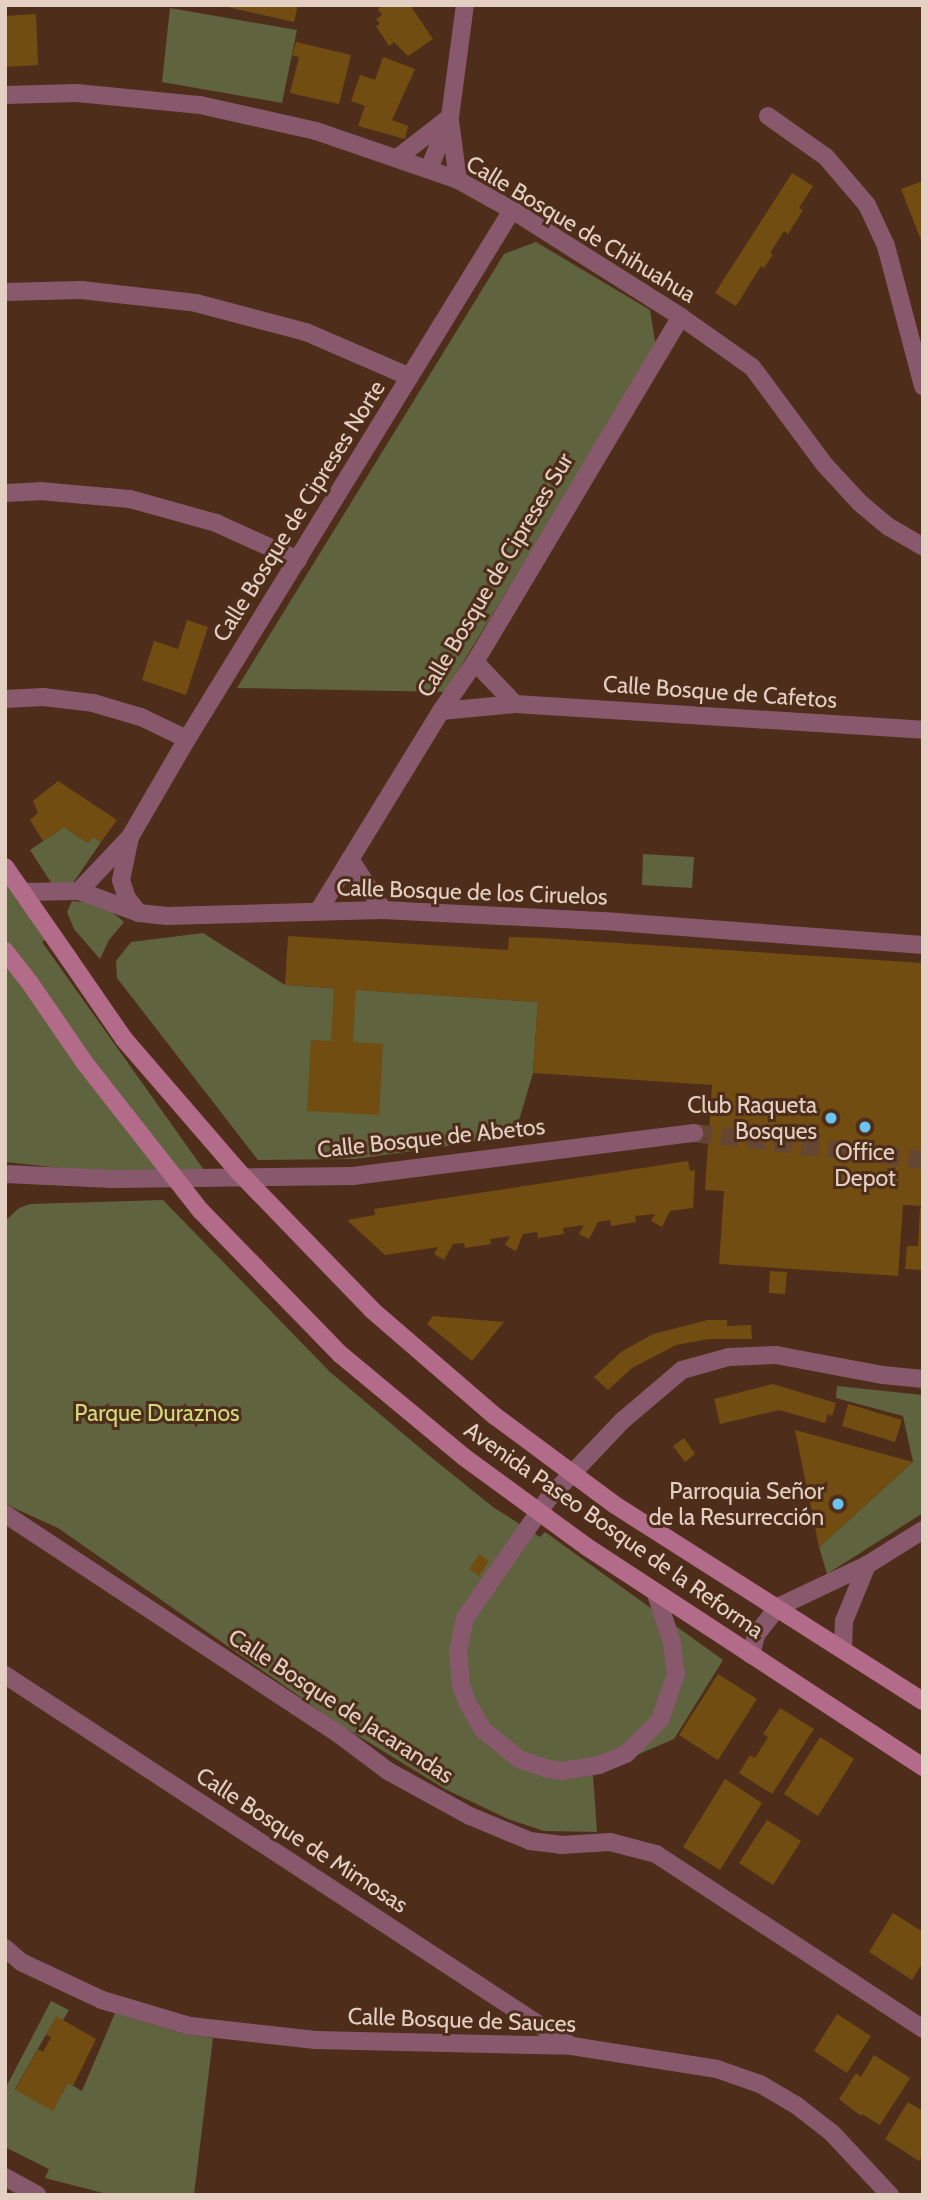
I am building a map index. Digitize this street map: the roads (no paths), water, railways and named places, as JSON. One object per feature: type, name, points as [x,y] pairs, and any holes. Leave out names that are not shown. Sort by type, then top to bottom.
[{"type":"main road","name":"Avenida Paseo Bosque de la Reforma","points":[[5,867],[124,1039],[237,1170],[372,1310],[495,1416],[615,1505],[923,1701]]},
{"type":"main road","name":"Avenida Paseo Bosque de la Reforma","points":[[5,951],[84,1062],[201,1211],[340,1354],[474,1466],[587,1547],[923,1767]]},
{"type":"street","points":[[429,169],[450,117],[465,5]]},
{"type":"street","name":"Calle Bosque de Chihuahua","points":[[5,95],[77,93],[200,105],[316,131],[458,180],[681,317],[752,367],[824,464],[860,503],[889,527],[923,547]]},
{"type":"street","points":[[768,116],[826,157],[866,205],[886,246],[923,386]]},
{"type":"street","points":[[397,158],[450,117]]},
{"type":"street","points":[[450,117],[458,180]]},
{"type":"street","name":"Calle Bosque de Cipreses Norte","points":[[79,891],[130,837],[187,739],[512,211]]},
{"type":"street","points":[[5,292],[81,290],[195,303],[306,332],[410,377]]},
{"type":"street","name":"Calle Bosque de Cipreses Sur","points":[[319,910],[441,711],[475,662],[681,317]]},
{"type":"street","points":[[5,493],[40,491],[130,499],[216,523],[298,560]]},
{"type":"street","points":[[475,662],[515,704]]},
{"type":"street","points":[[5,699],[43,697],[93,703],[141,717],[187,739]]},
{"type":"street","name":"Calle Bosque de Cafetos","points":[[441,711],[515,704],[923,730]]},
{"type":"street","name":"Calle Bosque de Cipreses Norte","points":[[130,837],[121,880],[127,898],[139,913]]},
{"type":"street","points":[[350,859],[383,910]]},
{"type":"street","name":"Calle Bosque de los Ciruelos","points":[[22,892],[79,891],[139,913],[167,916],[383,910],[616,922],[923,945]]},
{"type":"street","name":"Calle Bosque de Abetos","points":[[5,1174],[112,1179],[353,1175],[694,1133]]},
{"type":"street","points":[[656,1594],[672,1643],[674,1682],[660,1720],[626,1754],[599,1765],[563,1771],[548,1769],[513,1755],[483,1730],[467,1702],[460,1677],[458,1651],[465,1618],[548,1499],[622,1421],[682,1370],[729,1357],[776,1354],[883,1375],[923,1379]]},
{"type":"street","name":"Calle Bosque de Jacarandas","points":[[5,1514],[328,1727],[388,1771],[470,1816],[530,1841],[561,1845],[610,1842],[656,1854],[923,2029]]},
{"type":"street","points":[[751,1655],[756,1635],[778,1607],[867,1565],[923,1530]]},
{"type":"street","points":[[843,1649],[844,1621],[867,1565]]},
{"type":"street","name":"Calle Bosque de Mimosas","points":[[5,1675],[572,2046]]},
{"type":"street","name":"Calle Bosque de Sauces","points":[[5,1948],[22,1962],[102,2000],[190,2026],[315,2040],[572,2046],[664,2058],[717,2069],[760,2084],[796,2105],[832,2133],[890,2195]]},
{"type":"street","points":[[5,2178],[37,2195]]},
{"type":"tunnel","points":[[694,1133],[923,1160]]},
{"type":"place","name":"Club Raqueta Bosques","points":[[831,1118]]},
{"type":"place","name":"Office Depot","points":[[865,1127]]},
{"type":"place","name":"Parroquia Señor de la Resurrección","points":[[838,1504]]},
{"type":"park label","name":"Parque Duraznos","points":[[157,1413]]}]
